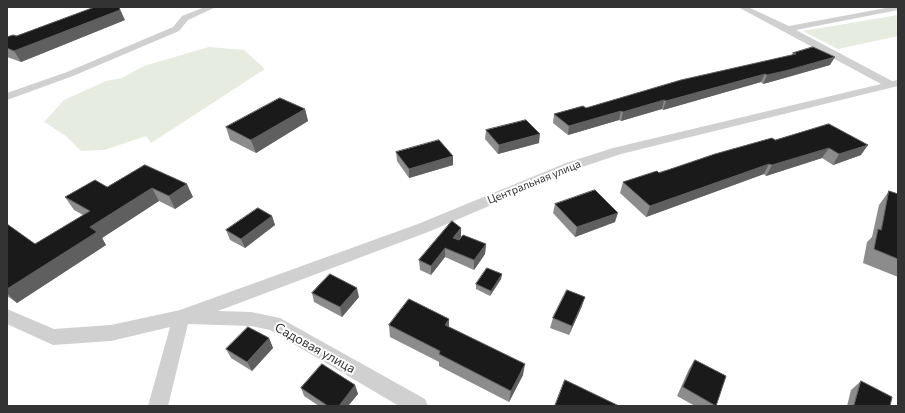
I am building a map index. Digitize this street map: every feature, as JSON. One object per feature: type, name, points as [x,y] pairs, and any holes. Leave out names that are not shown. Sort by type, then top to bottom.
[{"type":"street","points":[[7,98],[70,74],[176,29],[185,18],[212,7]]},
{"type":"street","points":[[742,7],[894,84]]},
{"type":"street","points":[[788,29],[898,8]]},
{"type":"street","name":"Центральная улица","points":[[181,317],[423,228],[571,166],[616,151],[894,84]]},
{"type":"street","points":[[7,316],[53,337],[111,333],[181,317],[158,406]]},
{"type":"street","name":"Садовая улица","points":[[181,317],[251,319],[274,323],[418,406]]},
{"type":"shaded area","points":[[898,15],[898,36],[838,49],[803,31]]},
{"type":"shaded area","points":[[209,47],[244,50],[265,69],[151,143],[146,136],[104,150],[81,151],[66,136],[44,122],[64,100],[106,81],[122,78],[144,66]]},
{"type":"building","points":[[95,7],[119,7],[120,10],[14,51],[7,48],[7,37],[13,35],[16,36]]},
{"type":"building","points":[[813,47],[835,57],[666,101],[664,100],[623,112],[621,111],[569,126],[554,114],[583,106],[586,108],[681,80],[796,54],[793,53]]},
{"type":"building","points":[[280,98],[305,109],[251,140],[226,127]]},
{"type":"building","points":[[526,120],[540,134],[499,145],[486,130]]},
{"type":"building","points":[[829,124],[868,145],[839,154],[829,148],[772,165],[769,164],[650,206],[623,182],[657,171],[659,173],[715,154],[772,138],[775,140]]},
{"type":"building","points":[[439,140],[453,156],[409,169],[396,152]]},
{"type":"building","points":[[145,165],[187,184],[169,196],[152,188],[90,227],[97,232],[7,289],[7,224],[35,244],[90,211],[65,197],[95,180],[107,187]]},
{"type":"building","points":[[595,190],[618,213],[577,227],[555,204]]},
{"type":"building","points":[[889,191],[898,194],[898,259],[874,249],[878,229],[881,230]]},
{"type":"building","points":[[258,208],[272,216],[241,239],[226,230]]},
{"type":"building","points":[[452,221],[461,228],[453,238],[459,240],[463,235],[486,244],[474,260],[445,248],[431,266],[419,260]]},
{"type":"building","points":[[487,268],[502,274],[491,291],[476,284]]},
{"type":"building","points":[[330,274],[357,288],[340,307],[312,293]]},
{"type":"building","points":[[567,290],[585,297],[572,326],[553,318]]},
{"type":"building","points":[[409,299],[449,319],[445,325],[525,364],[511,391],[439,354],[440,351],[389,325]]},
{"type":"building","points":[[248,327],[269,338],[247,362],[226,349]]},
{"type":"building","points":[[695,360],[726,376],[716,406],[683,387]]},
{"type":"building","points":[[322,364],[355,385],[339,406],[328,406],[301,388]]},
{"type":"building","points":[[565,380],[619,406],[555,406]]},
{"type":"building","points":[[861,381],[892,397],[890,406],[854,406]]}]
